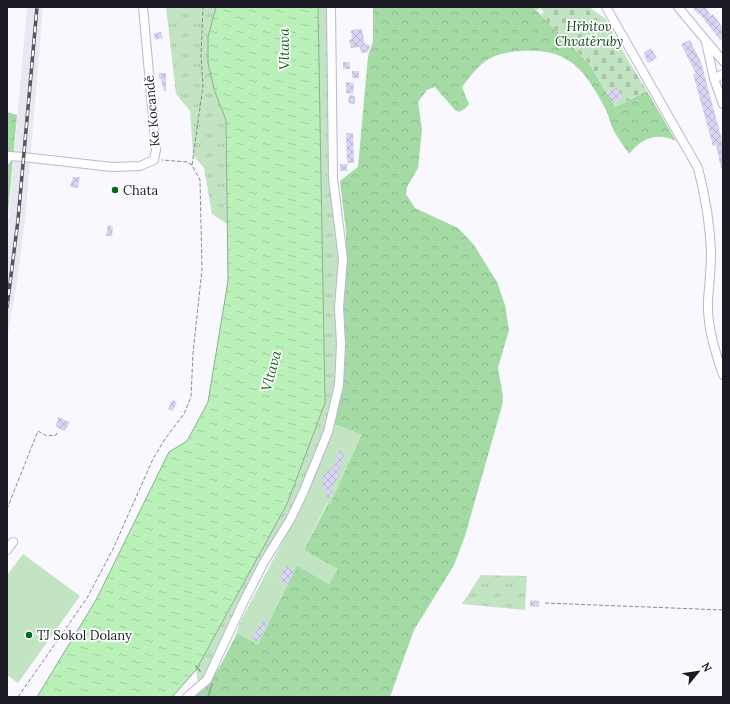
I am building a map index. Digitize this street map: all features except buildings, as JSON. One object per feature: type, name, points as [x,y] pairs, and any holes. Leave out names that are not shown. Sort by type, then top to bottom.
[{"type":"street","name":"Ke Kocandě","points":[[7,160],[9,156],[112,167],[140,166],[154,160],[156,150],[142,7]]},
{"type":"street","points":[[187,697],[207,680],[264,562],[290,520],[303,493],[328,432],[339,385],[341,344],[339,306],[343,258],[333,178],[331,7]]},
{"type":"street","points":[[606,7],[698,168],[705,196],[711,250],[708,302],[710,333],[723,375]]},
{"type":"street","points":[[678,7],[723,61]]},
{"type":"street","points":[[706,42],[714,79],[723,104]]},
{"type":"street","points":[[714,79],[723,74]]},
{"type":"street","points":[[7,550],[13,542]]},
{"type":"path","points":[[18,697],[87,598],[113,549],[153,459],[165,439],[184,414],[191,397],[193,353],[202,269],[200,180],[192,165],[204,86],[201,56],[203,7]]},
{"type":"path","points":[[154,160],[179,160],[192,165]]},
{"type":"path","points":[[7,509],[38,431],[47,436],[56,435],[57,433]]},
{"type":"path","points":[[546,603],[723,610]]},
{"type":"shaded area","points":[[27,7],[43,7],[25,221],[7,340],[7,234]]},
{"type":"green space","points":[[166,7],[216,7],[208,37],[215,92],[226,120],[229,225],[212,214],[204,168],[193,155],[190,111],[176,94]]},
{"type":"green space","points":[[318,7],[331,7],[333,178],[343,259],[339,385],[328,432],[303,493],[199,688],[196,670],[287,504],[325,403]]},
{"type":"green space","points":[[373,7],[533,7],[590,65],[615,107],[647,91],[676,141],[662,137],[650,138],[639,144],[629,154],[611,125],[606,111],[590,82],[573,64],[563,57],[552,53],[538,51],[511,52],[501,54],[487,60],[475,71],[462,87],[469,104],[466,108],[459,112],[455,110],[435,87],[427,90],[418,102],[422,130],[418,168],[407,187],[406,194],[415,208],[458,228],[474,245],[497,282],[505,305],[509,330],[498,368],[503,397],[502,406],[465,536],[454,565],[414,630],[390,697],[194,697],[202,690],[214,675],[237,633],[258,644],[297,565],[329,584],[337,569],[304,550],[328,503],[330,504],[361,435],[334,424],[345,348],[342,309],[346,259],[346,232],[340,181],[358,167],[368,56],[373,41]]},
{"type":"green space","name":"Hřbitov Chvatěruby","points":[[533,7],[589,7],[606,19],[616,40],[647,91],[615,107],[613,103],[622,97],[617,87],[607,93],[590,65],[541,15],[544,12],[540,8],[536,11]]},
{"type":"green space","points":[[7,112],[17,115],[7,224]]},
{"type":"green space","points":[[334,424],[361,434],[330,505],[327,503],[304,550],[338,569],[329,584],[297,566],[258,645],[237,633],[239,624],[308,494]]},
{"type":"green space","name":"TJ Sokol Dolany","points":[[23,554],[80,596],[18,683],[7,675],[7,575]]},
{"type":"green space","points":[[481,575],[527,576],[525,610],[462,604]]},
{"type":"water","name":"Vltava","points":[[216,7],[318,7],[325,403],[287,504],[196,670],[172,697],[37,697],[96,600],[169,452],[187,441],[208,402],[228,281],[226,120],[215,92],[208,63],[208,37]]},
{"type":"waterway","points":[[196,666],[200,671]]},
{"type":"waterway","points":[[208,697],[212,684]]},
{"type":"railway","points":[[7,307],[18,220],[37,7]]},
{"type":"place","name":"Chata","points":[[115,190]]},
{"type":"place","name":"TJ Sokol Dolany","points":[[29,635]]}]
